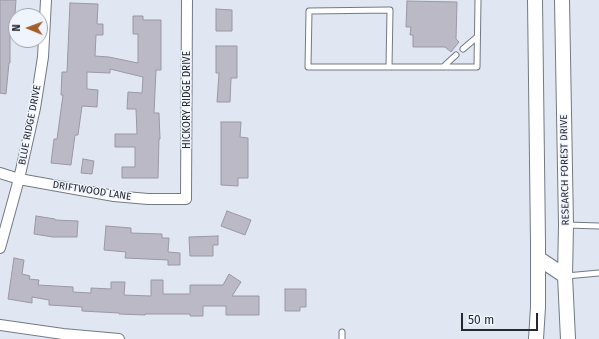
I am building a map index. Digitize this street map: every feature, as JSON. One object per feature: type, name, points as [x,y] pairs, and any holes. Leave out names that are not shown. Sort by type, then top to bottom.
[{"type":"main road","points":[[535,0],[538,258],[536,339]]},
{"type":"main road","points":[[551,0],[562,15]]},
{"type":"main road","name":"RESEARCH FOREST DRIVE","points":[[562,0],[566,225],[565,276],[568,339]]},
{"type":"main road","points":[[538,258],[565,276]]},
{"type":"street","name":"BLUE RIDGE DRIVE","points":[[0,248],[19,179],[35,108],[43,57],[46,0]]},
{"type":"street","name":"HICKORY RIDGE DRIVE","points":[[186,199],[188,0]]},
{"type":"street","name":"DRIFTWOOD LANE","points":[[0,173],[19,179],[114,196],[148,199],[186,199]]},
{"type":"street","points":[[0,324],[63,334],[118,339]]},
{"type":"lane","points":[[389,67],[390,10],[309,11],[308,67],[389,67],[443,67],[477,67],[478,0]]},
{"type":"lane","points":[[463,49],[477,37]]},
{"type":"lane","points":[[443,67],[456,55]]},
{"type":"lane","points":[[566,225],[599,226]]},
{"type":"lane","points":[[565,276],[599,273]]},
{"type":"lane","points":[[342,332],[342,339]]},
{"type":"building","points":[[0,0],[16,0],[15,8],[8,8],[8,48],[10,48],[10,63],[6,94],[0,93]]},
{"type":"building","points":[[407,1],[457,2],[456,39],[459,42],[451,52],[445,47],[413,47],[413,35],[410,35],[411,27],[406,27]]},
{"type":"building","points":[[70,3],[98,4],[97,24],[103,24],[103,35],[96,35],[95,56],[109,57],[138,63],[138,34],[133,34],[133,16],[143,16],[143,20],[161,20],[161,70],[156,70],[154,113],[159,113],[160,139],[158,178],[122,178],[122,167],[135,167],[135,147],[115,147],[115,134],[137,134],[136,109],[127,109],[128,92],[142,93],[143,77],[110,69],[110,73],[87,72],[87,89],[98,90],[97,107],[82,106],[78,135],[75,135],[71,165],[51,163],[54,139],[57,139],[63,95],[61,95],[62,72],[67,72]]},
{"type":"building","points":[[216,9],[232,10],[232,31],[216,31]]},
{"type":"building","points":[[216,46],[237,46],[237,78],[231,78],[230,102],[217,102],[219,73],[216,73]]},
{"type":"building","points":[[221,122],[241,122],[240,137],[248,138],[248,178],[238,178],[238,186],[221,185]]},
{"type":"building","points":[[83,159],[94,161],[92,174],[81,173]]},
{"type":"building","points":[[227,211],[251,220],[245,235],[221,226]]},
{"type":"building","points":[[36,216],[55,220],[78,221],[77,237],[53,237],[34,234]]},
{"type":"building","points":[[106,226],[131,228],[131,233],[162,234],[162,238],[169,238],[168,252],[180,253],[180,265],[168,265],[168,260],[125,258],[126,252],[104,250]]},
{"type":"building","points":[[218,236],[218,245],[213,245],[213,256],[190,256],[189,237]]},
{"type":"building","points":[[14,258],[24,260],[22,274],[30,276],[29,279],[39,280],[38,285],[73,287],[73,292],[91,293],[91,288],[111,289],[111,282],[125,282],[124,295],[151,296],[151,280],[163,280],[163,294],[190,294],[190,285],[223,285],[229,274],[241,282],[232,296],[259,296],[259,315],[226,315],[226,306],[203,306],[203,316],[190,316],[190,314],[119,314],[82,311],[82,307],[49,305],[49,300],[32,297],[32,303],[8,299]]},
{"type":"building","points":[[285,289],[306,289],[306,307],[300,307],[300,311],[285,311]]}]
